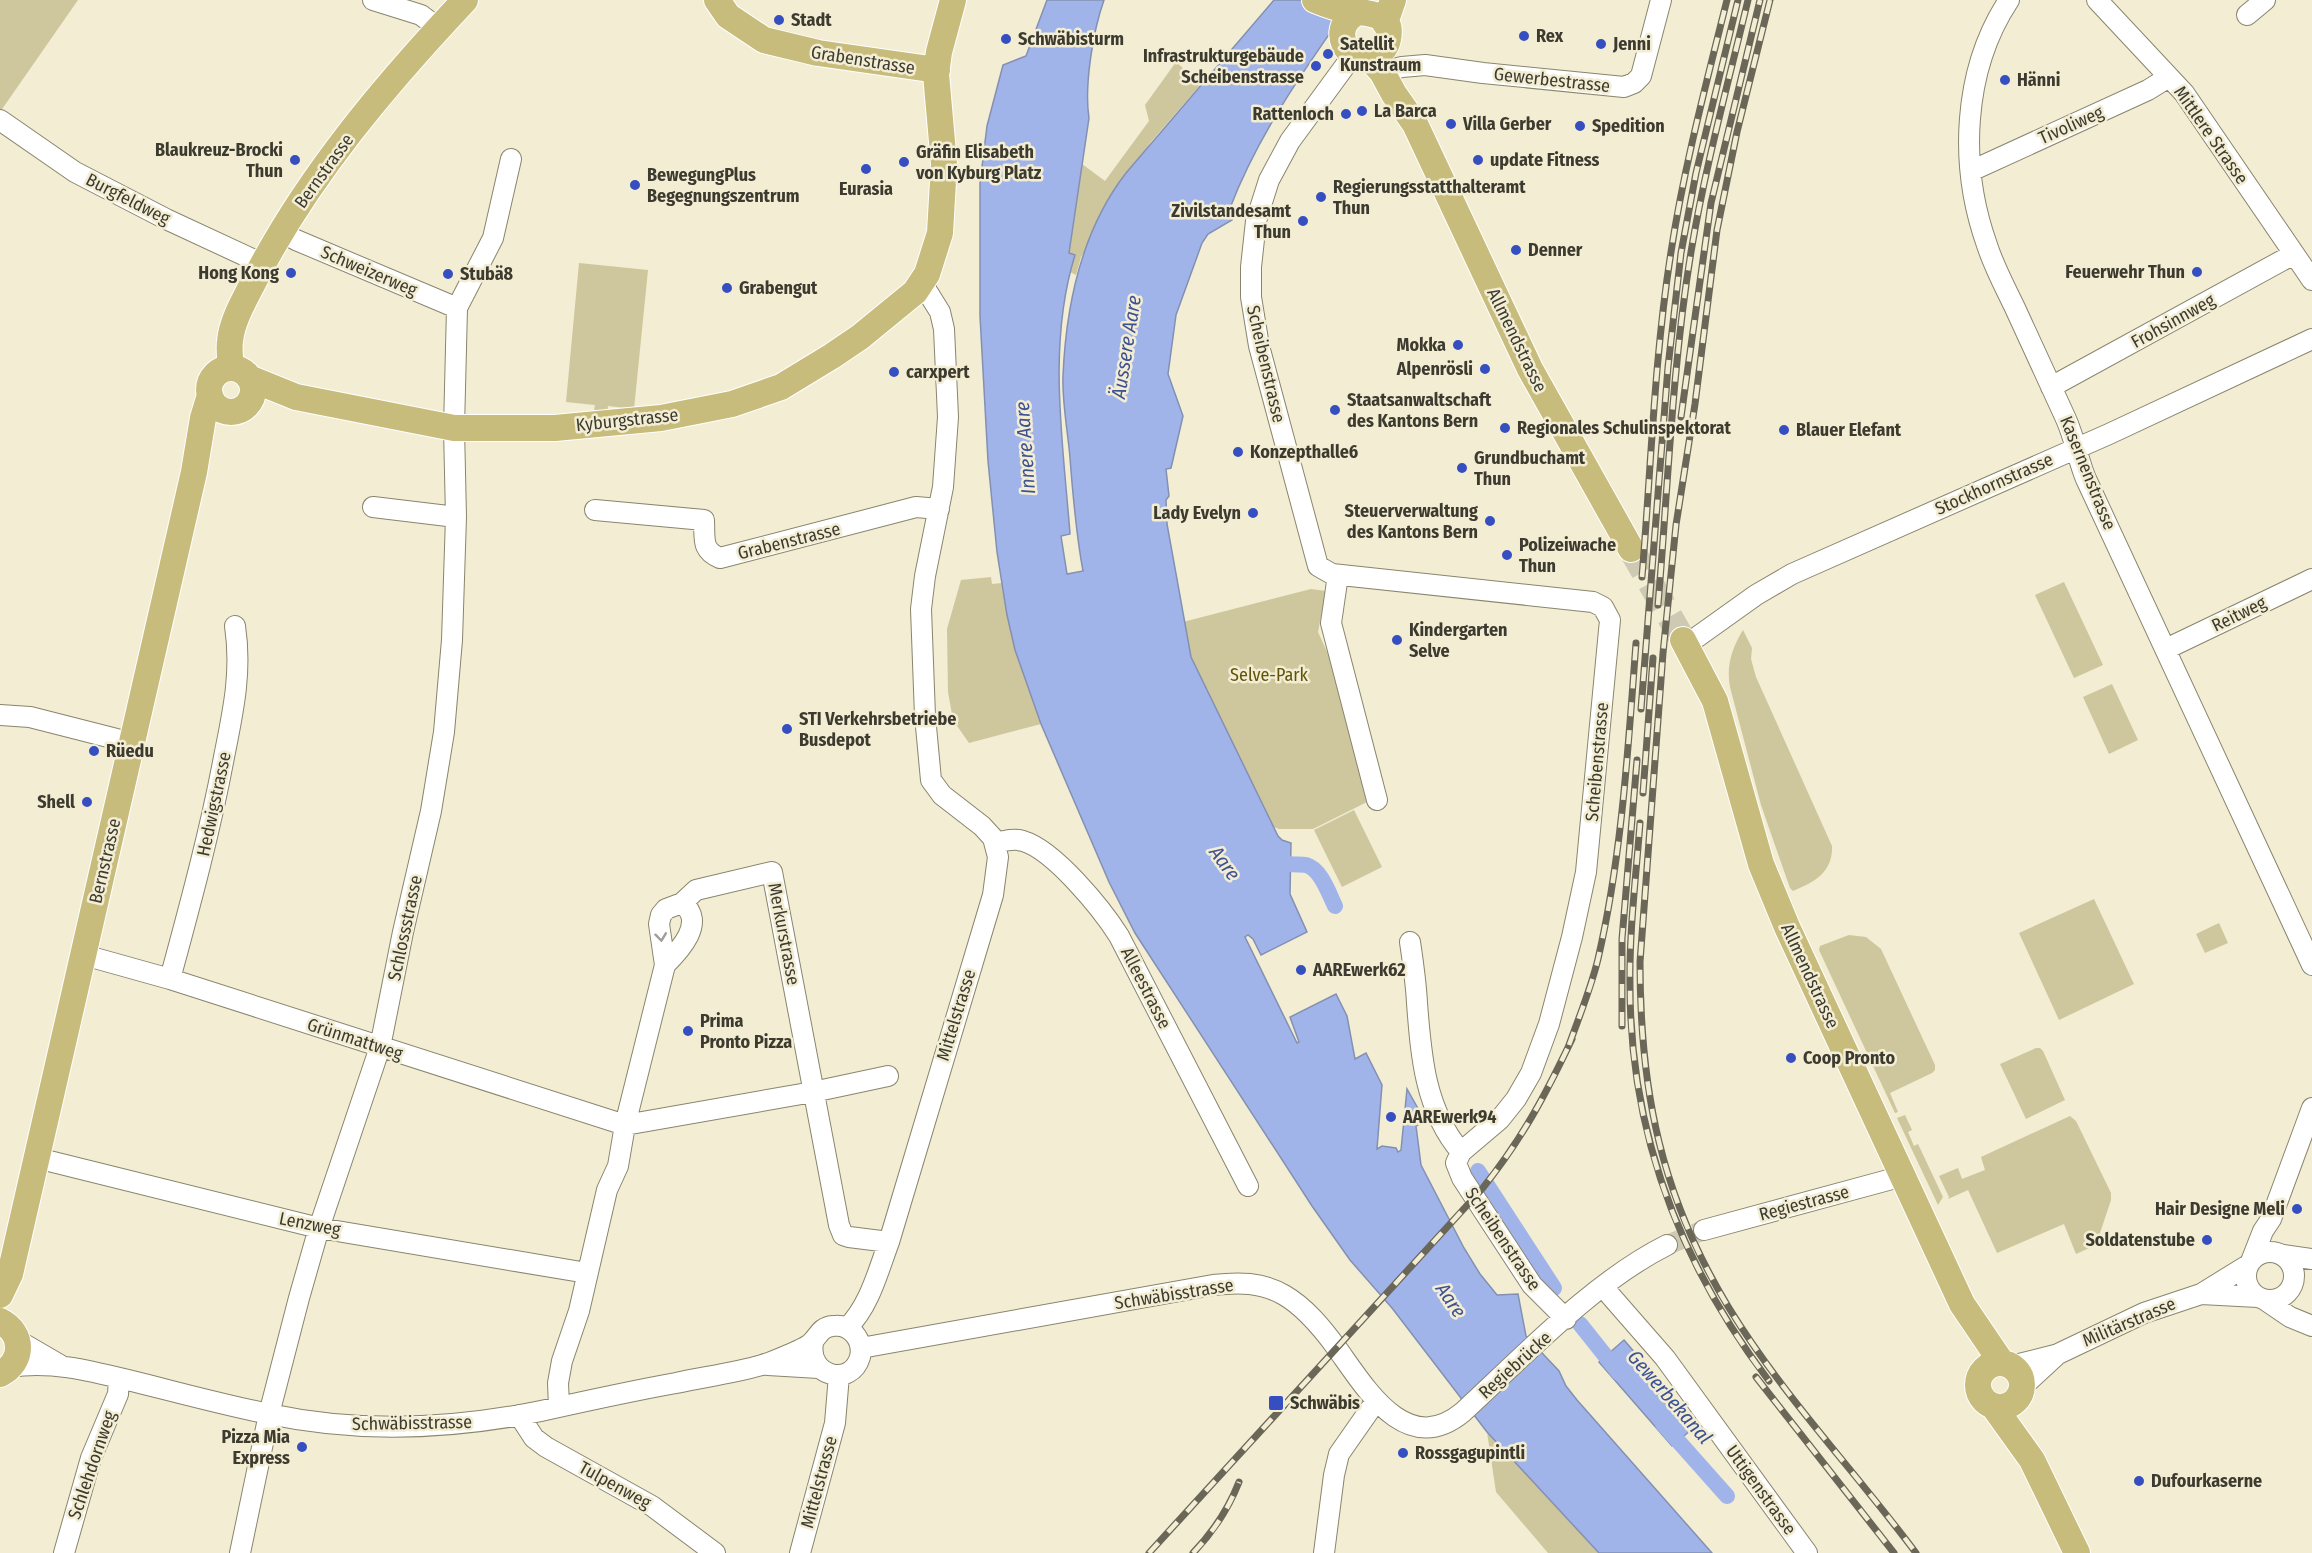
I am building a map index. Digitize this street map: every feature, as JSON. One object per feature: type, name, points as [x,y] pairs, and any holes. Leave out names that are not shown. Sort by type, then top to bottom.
[{"type":"main road","name":"Bernstrasse","points":[[240,373],[230,341],[232,330],[263,264],[282,232],[315,180],[351,132],[438,28],[465,0]]},
{"type":"main road","name":"Grabenstrasse","points":[[717,0],[728,16],[764,40],[818,53],[937,64]]},
{"type":"main road","name":"Grabenstrasse","points":[[735,0],[759,21],[794,38],[895,54],[937,64]]},
{"type":"main road","points":[[937,64],[954,0]]},
{"type":"main road","name":"Allmendstrasse","points":[[1306,0],[1369,32],[1394,94],[1415,124],[1530,369],[1630,549]]},
{"type":"main road","points":[[1315,0],[1369,32]]},
{"type":"main road","name":"Grabenstrasse","points":[[922,283],[940,233],[943,198],[944,156],[936,88],[937,64]]},
{"type":"main road","name":"Kyburgstrasse","points":[[240,373],[296,397],[454,428],[555,428],[660,418],[732,404],[781,387],[832,356],[901,304],[922,283]]},
{"type":"main road","points":[[224,369],[240,373],[252,383],[253,395],[238,409],[219,408],[210,395],[209,388],[214,376],[224,369]]},
{"type":"main road","name":"Bernstrasse","points":[[5,1371],[18,1352],[9,1330],[5,1285],[84,956],[210,395]]},
{"type":"main road","name":"Kyburgstrasse","points":[[238,409],[296,397]]},
{"type":"main road","name":"Bernstrasse","points":[[199,448],[217,422],[238,409]]},
{"type":"main road","name":"Allmendstrasse","points":[[1684,642],[1715,701],[1766,877],[1787,927],[1962,1304],[2007,1378],[2020,1410],[2032,1460]]},
{"type":"main road","points":[[1994,1407],[2005,1407],[2007,1378]]},
{"type":"main road","name":"Allmendstrasse","points":[[2007,1378],[1978,1388],[1980,1394],[1988,1404],[1994,1407],[2032,1460],[2077,1553]]},
{"type":"street","points":[[373,0],[422,15],[438,28]]},
{"type":"street","name":"Gewerbestrasse","points":[[1369,32],[1425,65],[1483,74],[1624,87],[1634,83],[1641,76],[1661,0]]},
{"type":"street","name":"Kasernenstrasse","points":[[2009,0],[1990,34],[1980,60],[1969,133],[1971,171],[1986,244],[2077,447],[2086,480],[2312,965]]},
{"type":"street","name":"Mittlere Strasse","points":[[2097,0],[2194,107],[2312,280]]},
{"type":"street","points":[[2247,15],[2265,0]]},
{"type":"street","name":"Scheibenstrasse","points":[[1369,32],[1290,141],[1269,180],[1256,220],[1251,267],[1251,297],[1259,346],[1316,561],[1322,570],[1338,575],[1593,602],[1603,607],[1610,620],[1586,872],[1550,1024],[1531,1073],[1516,1099],[1500,1119],[1461,1152],[1456,1163],[1462,1178],[1532,1285],[1572,1314]]},
{"type":"street","name":"Tivoliweg","points":[[1971,171],[2148,90],[2169,77]]},
{"type":"street","name":"Burgfeldweg","points":[[0,120],[75,172],[166,219],[263,264]]},
{"type":"street","points":[[454,428],[456,308],[493,238],[511,159]]},
{"type":"street","name":"Schweizerweg","points":[[282,232],[456,308]]},
{"type":"street","name":"Frohsinnweg","points":[[2051,387],[2294,254]]},
{"type":"street","points":[[922,283],[940,312],[944,329],[947,428],[945,468],[921,609],[925,716],[931,780],[936,788],[982,826],[995,843]]},
{"type":"street","name":"Stockhornstrasse","points":[[1684,642],[1792,574],[2312,339]]},
{"type":"street","name":"Schlossstrasse","points":[[240,1553],[269,1414],[298,1298],[380,1047],[430,811],[444,732],[452,640],[456,517],[454,428]]},
{"type":"street","points":[[374,507],[456,517]]},
{"type":"street","name":"Grabenstrasse","points":[[595,510],[704,520],[705,546],[710,554],[720,558],[916,507],[939,509]]},
{"type":"street","points":[[1338,575],[1331,623],[1377,800]]},
{"type":"street","name":"Reitweg","points":[[2166,649],[2312,579]]},
{"type":"street","name":"Hedwigstrasse","points":[[170,979],[205,853],[234,705],[239,652],[235,626]]},
{"type":"street","points":[[0,715],[30,717],[132,743]]},
{"type":"street","name":"Alleestrasse","points":[[995,843],[1022,840],[1037,848],[1063,869],[1107,917],[1119,936],[1248,1186]]},
{"type":"street","name":"Mittelstrasse","points":[[847,1328],[858,1315],[869,1294],[889,1242],[993,895],[997,868],[995,843]]},
{"type":"street","name":"Merkurstrasse","points":[[559,1407],[560,1372],[579,1311],[586,1273],[598,1236],[606,1190],[618,1166],[625,1125],[665,965],[659,924],[661,915],[666,909],[682,903],[696,890],[772,872],[841,1230],[843,1234],[849,1236],[889,1242]]},
{"type":"street","name":"Merkurstrasse","points":[[665,965],[683,947],[691,927],[689,911],[682,903]]},
{"type":"street","points":[[1410,942],[1426,1078],[1440,1120],[1449,1137],[1461,1152]]},
{"type":"street","name":"Grünmattweg","points":[[84,956],[170,979],[625,1125]]},
{"type":"street","points":[[625,1125],[813,1092],[888,1076]]},
{"type":"street","points":[[2312,1108],[2271,1219],[2250,1262],[2247,1282],[2261,1299],[2290,1317],[2312,1325]]},
{"type":"street","name":"Lenzweg","points":[[37,1158],[319,1228],[586,1273]]},
{"type":"street","name":"Regiestrasse","points":[[1704,1230],[1903,1176]]},
{"type":"street","points":[[2271,1219],[2273,1239],[2281,1254],[2293,1266],[2293,1284],[2300,1308],[2312,1325]]},
{"type":"street","points":[[1572,1314],[1637,1262],[1667,1245]]},
{"type":"street","points":[[2250,1262],[2265,1252],[2312,1260],[2283,1297],[2261,1299]]},
{"type":"street","name":"Militärstrasse","points":[[2007,1378],[2144,1313],[2201,1294],[2250,1262]]},
{"type":"street","name":"Schwäbisstrasse","points":[[861,1348],[1213,1285],[1232,1282],[1254,1284],[1285,1295],[1312,1318],[1376,1401],[1390,1414],[1403,1421],[1429,1427],[1445,1424],[1463,1412]]},
{"type":"street","name":"Uttigenstrasse","points":[[1603,1287],[1665,1358],[1807,1553]]},
{"type":"street","name":"Militärstrasse","points":[[2201,1294],[2261,1299]]},
{"type":"street","name":"Regiebrücke","points":[[1463,1412],[1572,1314]]},
{"type":"street","points":[[826,1327],[847,1328],[857,1336],[861,1348],[859,1359],[849,1371],[839,1375],[826,1373],[819,1368],[812,1357],[815,1336],[826,1327]]},
{"type":"street","name":"Schwäbisstrasse","points":[[9,1330],[60,1365]]},
{"type":"street","name":"Schwäbisstrasse","points":[[5,1371],[60,1365],[269,1414],[314,1421],[393,1426],[479,1422],[559,1407],[765,1365],[813,1342]]},
{"type":"street","name":"Schwäbisstrasse","points":[[765,1365],[819,1368]]},
{"type":"street","name":"Mittelstrasse","points":[[800,1553],[835,1423],[839,1375]]},
{"type":"street","name":"Schlehdornweg","points":[[64,1553],[87,1471],[118,1394],[119,1378]]},
{"type":"street","points":[[1324,1553],[1339,1454],[1376,1401]]},
{"type":"street","name":"Tulpenweg","points":[[519,1415],[534,1438],[546,1447],[652,1506],[716,1553]]},
{"type":"green space","points":[[0,0],[78,0],[0,112]]},
{"type":"green space","points":[[1176,62],[1201,84],[1150,143],[1081,257],[1076,275],[1070,272],[1075,255],[1069,253],[1082,164],[1105,181],[1149,121],[1145,105]]},
{"type":"green space","points":[[579,263],[648,270],[634,409],[608,406],[607,413],[594,411],[595,405],[566,402]]},
{"type":"green space","points":[[991,577],[992,584],[1002,583],[1015,650],[1041,724],[969,743],[953,720],[948,692],[947,629],[961,580]]},
{"type":"green space","points":[[2064,582],[2103,665],[2074,678],[2035,595]]},
{"type":"green space","name":"Selve-Park","points":[[1311,589],[1326,591],[1318,632],[1343,687],[1371,800],[1313,829],[1279,829],[1274,827],[1200,678],[1191,657],[1183,622]]},
{"type":"green space","points":[[1743,630],[1752,648],[1751,659],[1756,677],[1832,846],[1829,863],[1821,875],[1809,884],[1793,891],[1761,805],[1730,687],[1731,657]]},
{"type":"green space","points":[[2112,684],[2138,740],[2109,754],[2083,697]]},
{"type":"green space","points":[[1354,810],[1382,867],[1342,887],[1314,830]]},
{"type":"green space","points":[[2094,899],[2134,984],[2059,1020],[2019,933]]},
{"type":"green space","points":[[2219,923],[2228,943],[2205,953],[2196,934]]},
{"type":"green space","points":[[1849,935],[1866,937],[1881,949],[1935,1065],[1932,1073],[1890,1093],[1898,1112],[1895,1113],[1819,950],[1820,946]]},
{"type":"green space","points":[[2036,1048],[2043,1051],[2065,1100],[2026,1119],[2000,1064]]},
{"type":"green space","points":[[1905,1115],[1912,1130],[1908,1132],[1914,1146],[1918,1144],[1943,1197],[1938,1205],[1897,1118]]},
{"type":"green space","points":[[2070,1116],[2076,1121],[2111,1193],[2111,1200],[2096,1245],[2076,1254],[2064,1224],[1997,1253],[1968,1190],[1948,1199],[1939,1176],[1958,1168],[1962,1179],[1985,1170],[1981,1157]]},
{"type":"green space","points":[[1487,1432],[1599,1553],[1548,1553],[1496,1492]]},
{"type":"water","points":[[1047,0],[1104,0],[1090,59],[1089,118],[1069,253],[1075,255],[1066,289],[1061,324],[1059,394],[1070,534],[1061,536],[1067,574],[1083,571],[1064,407],[1065,349],[1072,296],[1087,244],[1098,219],[1110,195],[1126,173],[1274,0],[1353,0],[1285,100],[1255,153],[1230,208],[1234,214],[1232,220],[1208,234],[1202,243],[1176,315],[1168,374],[1183,416],[1171,468],[1166,469],[1169,496],[1166,500],[1167,524],[1191,657],[1278,836],[1291,843],[1290,894],[1307,932],[1261,955],[1253,939],[1248,935],[1245,937],[1297,1043],[1299,1042],[1290,1017],[1336,994],[1347,1016],[1355,1059],[1366,1053],[1382,1085],[1377,1149],[1382,1146],[1396,1148],[1398,1152],[1401,1150],[1407,1089],[1425,1121],[1416,1126],[1421,1165],[1480,1274],[1497,1295],[1518,1294],[1526,1336],[1559,1371],[1566,1386],[1577,1400],[1712,1553],[1599,1553],[1487,1432],[1392,1308],[1350,1260],[1312,1206],[1135,933],[1109,882],[1041,724],[1015,650],[997,552],[988,461],[980,316],[980,183],[987,126],[1003,65],[1026,56]]},
{"type":"water","points":[[1624,1340],[1697,1425],[1672,1446],[1599,1362]]},
{"type":"waterway","points":[[1290,864],[1306,865],[1316,871],[1335,906]]},
{"type":"waterway","name":"Gewerbekanal","points":[[1478,1171],[1554,1288]]},
{"type":"waterway","name":"Gewerbekanal","points":[[1580,1324],[1619,1373]]},
{"type":"waterway","name":"Gewerbekanal","points":[[1663,1424],[1727,1496]]},
{"type":"tunnel","points":[[1631,549],[1683,640]]},
{"type":"tunnel","points":[[1667,1245],[1704,1230]]},
{"type":"railway","points":[[1642,577],[1657,374],[1671,252],[1689,157],[1727,0]]},
{"type":"railway","points":[[1641,709],[1668,367],[1681,253],[1696,173],[1738,0]]},
{"type":"railway","points":[[1658,605],[1679,340],[1691,252],[1710,157],[1748,0]]},
{"type":"railway","points":[[1681,417],[1711,203],[1760,0]]},
{"type":"railway","points":[[1770,0],[1737,132],[1717,230],[1695,404],[1676,525],[1663,653],[1640,962],[1644,1055],[1650,1099],[1671,1184],[1686,1225],[1706,1266],[1729,1308],[1772,1372],[1916,1553]]},
{"type":"railway","points":[[1569,1045],[1595,970],[1613,881],[1623,802],[1636,643]]},
{"type":"railway","points":[[1643,793],[1653,658]]},
{"type":"railway","points":[[1622,1026],[1622,939],[1637,760]]},
{"type":"railway","points":[[1640,823],[1630,966],[1632,1041],[1639,1094],[1666,1195],[1686,1244],[1737,1337],[1769,1381]]},
{"type":"railway","points":[[1149,1553],[1482,1189],[1532,1117],[1572,1039]]},
{"type":"railway","points":[[1756,1377],[1894,1553]]},
{"type":"railway","points":[[1193,1553],[1220,1520],[1239,1482]]},
{"type":"place","name":"Stadt","points":[[779,20]]},
{"type":"place","name":"Rex","points":[[1524,36]]},
{"type":"place","name":"Schwäbisturm","points":[[1006,39]]},
{"type":"place","name":"Jenni","points":[[1601,44]]},
{"type":"place","name":"Satellit Kunstraum","points":[[1328,54]]},
{"type":"place","name":"Infrastrukturgebäude Scheibenstrasse","points":[[1316,66]]},
{"type":"place","name":"Hänni","points":[[2005,80]]},
{"type":"place","name":"La Barca","points":[[1362,111]]},
{"type":"place","name":"Rattenloch","points":[[1346,114]]},
{"type":"place","name":"Villa Gerber","points":[[1451,124]]},
{"type":"place","name":"Spedition","points":[[1580,126]]},
{"type":"place","name":"Blaukreuz-Brocki Thun","points":[[295,160]]},
{"type":"place","name":"update Fitness","points":[[1478,160]]},
{"type":"place","name":"Gräfin Elisabeth von Kyburg Platz","points":[[904,162]]},
{"type":"place","name":"Eurasia","points":[[866,169]]},
{"type":"place","name":"BewegungPlus Begegnungszentrum","points":[[635,185]]},
{"type":"place","name":"Regierungsstatthalteramt Thun","points":[[1321,197]]},
{"type":"place","name":"Zivilstandesamt Thun","points":[[1303,221]]},
{"type":"place","name":"Denner","points":[[1516,250]]},
{"type":"place","name":"Feuerwehr Thun","points":[[2197,272]]},
{"type":"place","name":"Hong Kong","points":[[291,273]]},
{"type":"place","name":"Stubä8","points":[[448,274]]},
{"type":"place","name":"Grabengut","points":[[727,288]]},
{"type":"place","name":"Mokka","points":[[1458,345]]},
{"type":"place","name":"Alpenrösli","points":[[1485,369]]},
{"type":"place","name":"carxpert","points":[[894,372]]},
{"type":"place","name":"Staatsanwaltschaft des Kantons Bern","points":[[1335,410]]},
{"type":"place","name":"Regionales Schulinspektorat","points":[[1505,428]]},
{"type":"place","name":"Blauer Elefant","points":[[1784,430]]},
{"type":"place","name":"Konzepthalle6","points":[[1238,452]]},
{"type":"place","name":"Grundbuchamt Thun","points":[[1462,468]]},
{"type":"place","name":"Lady Evelyn","points":[[1253,513]]},
{"type":"place","name":"Steuerverwaltung des Kantons Bern","points":[[1490,521]]},
{"type":"place","name":"Polizeiwache Thun","points":[[1507,555]]},
{"type":"place","name":"Kindergarten Selve","points":[[1397,640]]},
{"type":"place","name":"STI Verkehrsbetriebe Busdepot","points":[[787,729]]},
{"type":"place","name":"Rüedu","points":[[94,751]]},
{"type":"place","name":"Shell","points":[[87,802]]},
{"type":"place","name":"AAREwerk62","points":[[1301,970]]},
{"type":"place","name":"Prima Pronto Pizza","points":[[688,1031]]},
{"type":"place","name":"Coop Pronto","points":[[1791,1058]]},
{"type":"place","name":"AAREwerk94","points":[[1391,1117]]},
{"type":"place","name":"Hair Designe Meli","points":[[2297,1209]]},
{"type":"place","name":"Soldatenstube","points":[[2207,1240]]},
{"type":"place","name":"Schwäbis","points":[[1276,1403]]},
{"type":"place","name":"Pizza Mia Express","points":[[302,1447]]},
{"type":"place","name":"Rossgagupintli","points":[[1403,1453]]},
{"type":"place","name":"Dufourkaserne","points":[[2139,1481]]},
{"type":"water label","name":"Äussere Aare","points":[[1126,347]]},
{"type":"water label","name":"Innere Aare","points":[[1025,448]]},
{"type":"water label","name":"Aare","points":[[1225,863]]},
{"type":"water label","name":"Aare","points":[[1451,1300]]}]
